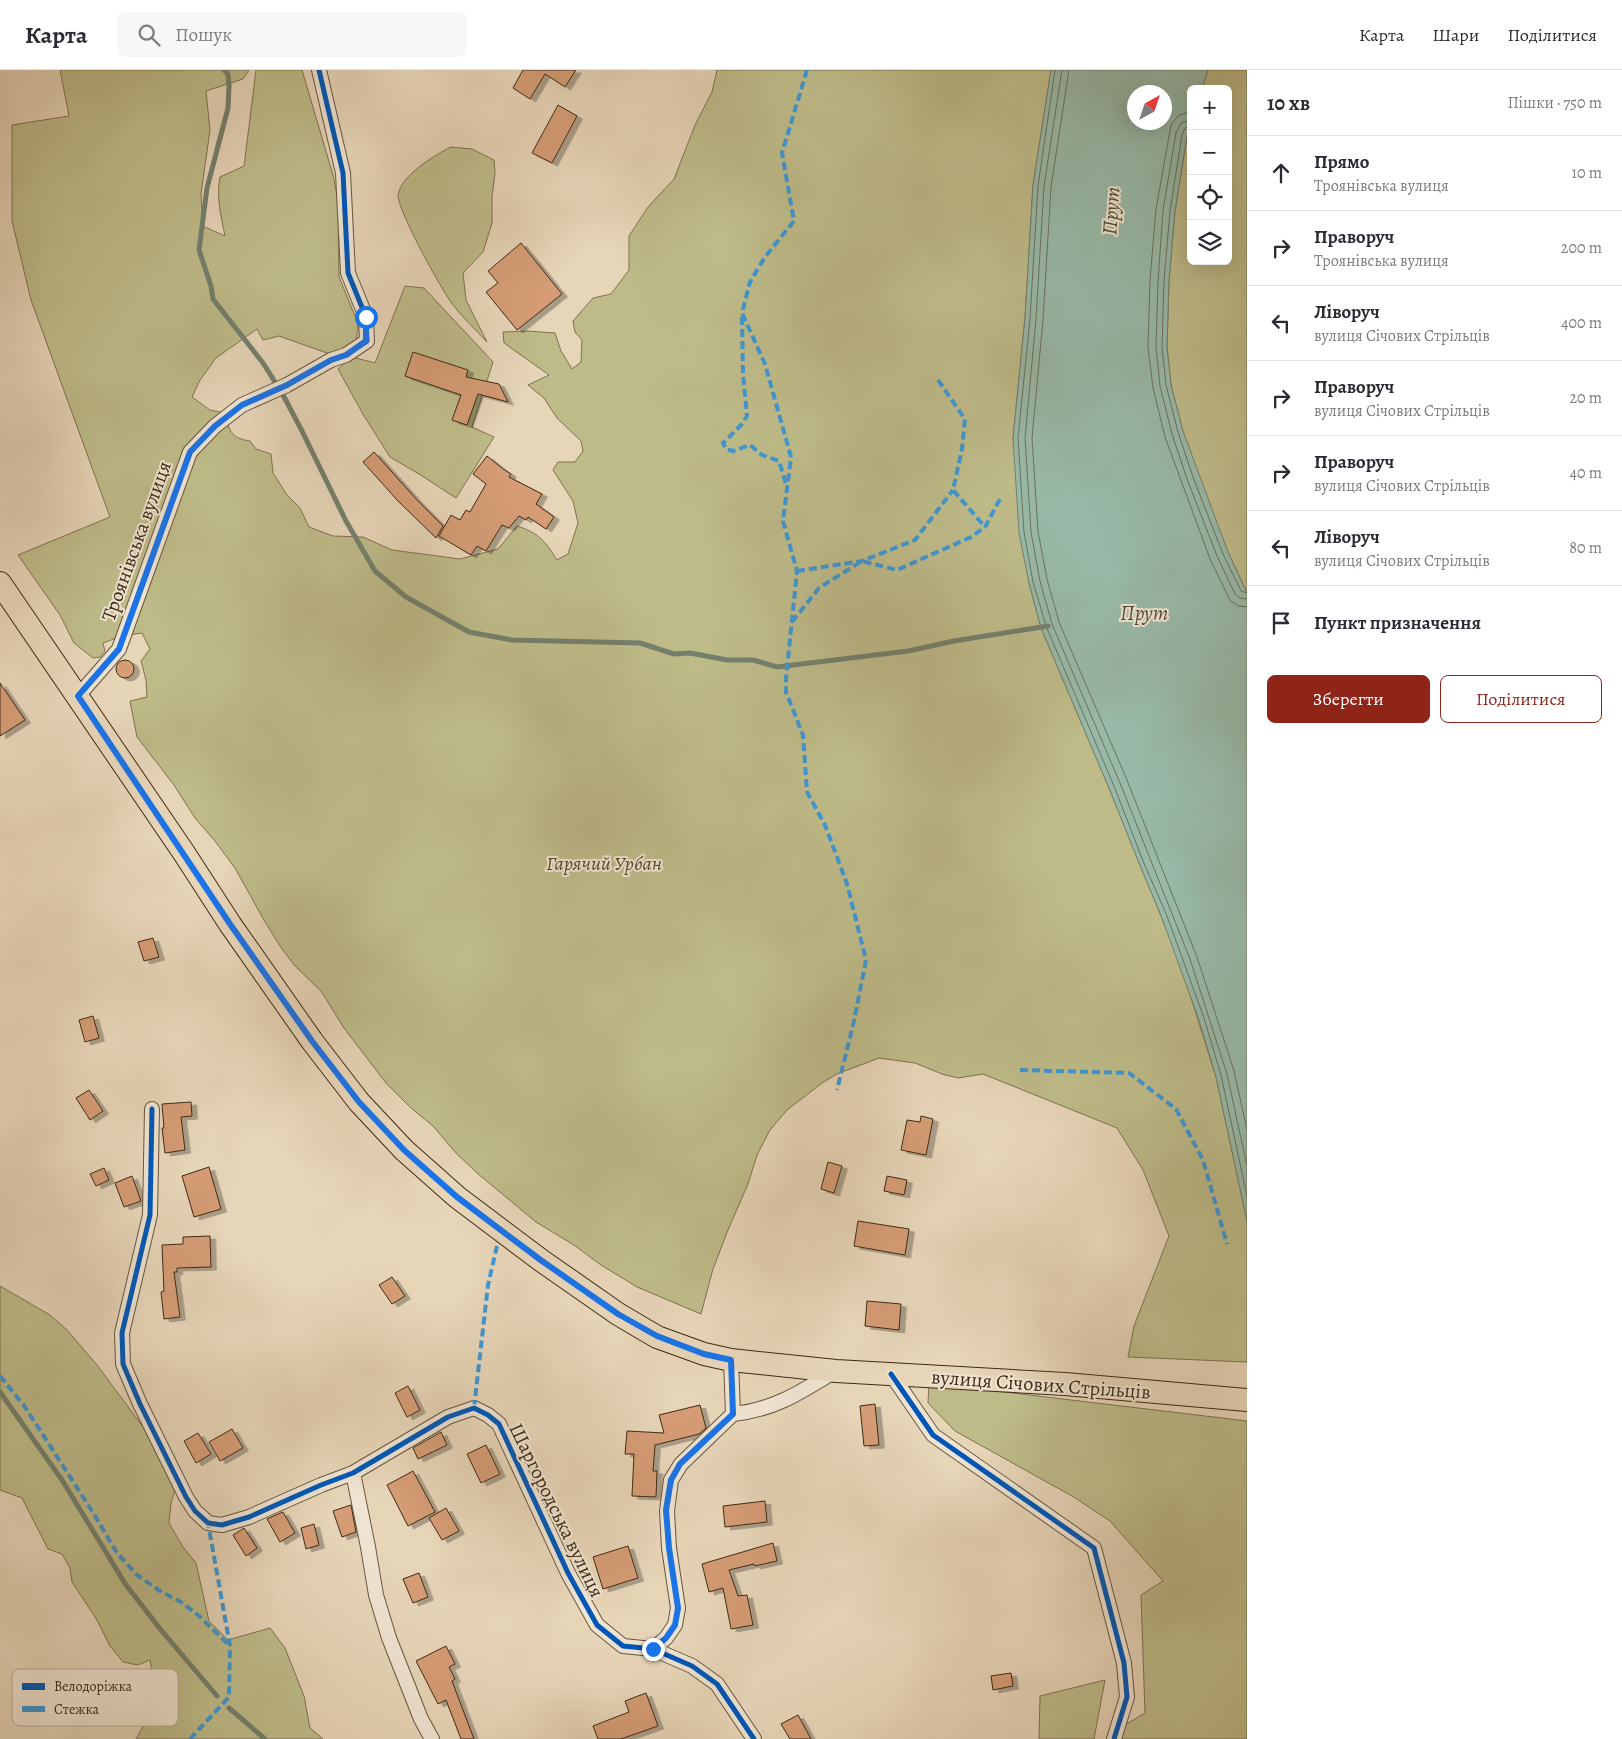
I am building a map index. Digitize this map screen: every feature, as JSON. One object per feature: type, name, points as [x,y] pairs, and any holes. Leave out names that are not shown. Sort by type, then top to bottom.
[{"type":"main road","name":"вулиця Січових Стрільців","points":[[0,583],[230,924],[312,1041],[359,1102],[404,1150],[457,1197],[542,1261],[618,1314],[657,1336],[704,1354],[731,1360],[836,1371],[1065,1384],[1247,1400]]},
{"type":"street","name":"Троянівська вулиця","points":[[78,696],[119,649],[190,452],[215,426],[242,405],[287,385],[331,360],[346,355],[366,341],[366,317],[348,273],[343,173],[319,70]]},
{"type":"street","name":"Шаргородська вулиця","points":[[152,1109],[150,1215],[122,1333],[123,1364],[140,1404],[186,1497],[208,1524],[222,1525],[248,1517],[321,1485],[352,1474],[448,1417],[474,1408],[488,1415],[499,1424],[568,1573],[597,1625],[623,1646],[653,1649],[692,1666],[716,1684],[754,1739]]},
{"type":"street","points":[[731,1360],[733,1414]]},
{"type":"street","points":[[653,1649],[666,1638],[675,1625],[678,1608],[668,1539],[666,1510],[671,1480],[680,1464],[733,1414],[748,1412],[790,1399],[836,1371]]},
{"type":"street","points":[[890,1374],[933,1435],[1094,1548],[1124,1662],[1127,1697],[1114,1739]]},
{"type":"street","points":[[352,1474],[368,1547],[376,1596],[389,1638],[420,1719],[432,1739]]},
{"type":"green space","name":"Гарячий Урбан","points":[[60,70],[249,70],[243,79],[206,91],[210,130],[201,194],[203,226],[225,236],[219,199],[220,177],[244,166],[256,70],[302,70],[333,175],[338,200],[339,277],[357,321],[356,341],[346,349],[327,353],[279,336],[263,340],[257,329],[216,358],[200,380],[192,397],[210,410],[224,413],[235,436],[250,441],[256,449],[271,454],[273,473],[287,495],[300,508],[309,527],[333,536],[363,537],[392,550],[460,559],[498,549],[517,526],[541,538],[557,560],[568,554],[578,523],[573,501],[553,470],[558,462],[575,462],[583,451],[581,441],[557,418],[544,398],[528,385],[549,375],[504,343],[503,332],[555,333],[561,351],[572,369],[581,362],[582,340],[575,332],[573,321],[593,298],[611,294],[629,270],[629,236],[648,207],[674,179],[695,125],[712,92],[717,70],[1051,70],[1033,185],[1025,318],[1013,438],[1029,583],[1041,628],[1180,963],[1216,1077],[1247,1221],[1247,1362],[1128,1357],[1134,1326],[1169,1236],[1143,1170],[1117,1128],[983,1074],[958,1078],[915,1063],[879,1058],[837,1074],[787,1110],[770,1130],[757,1155],[748,1184],[713,1269],[701,1314],[637,1287],[536,1222],[477,1173],[456,1153],[433,1126],[411,1108],[386,1083],[344,1028],[321,991],[295,966],[282,949],[235,868],[195,818],[174,785],[137,737],[130,701],[147,697],[146,680],[141,661],[150,649],[142,633],[122,636],[103,643],[105,651],[100,657],[93,658],[74,643],[60,615],[18,555],[110,517],[31,300],[12,221],[12,125],[69,116]]},
{"type":"green space","points":[[1208,70],[1247,70],[1247,593],[1228,552],[1183,431],[1171,385],[1167,347],[1169,281],[1175,211],[1187,136],[1187,265],[1232,265],[1232,85],[1203,85]]},
{"type":"green space","points":[[451,147],[472,149],[494,160],[492,223],[483,252],[463,273],[466,300],[487,342],[447,297],[412,232],[398,195],[405,180],[412,173],[428,160]]},
{"type":"green space","points":[[405,286],[424,288],[493,362],[472,427],[494,437],[456,498],[390,457],[364,416],[338,369],[352,357],[375,363]]},
{"type":"green space","points":[[0,1286],[50,1315],[67,1330],[97,1365],[149,1435],[177,1483],[171,1503],[169,1523],[183,1547],[196,1563],[209,1621],[228,1640],[270,1628],[285,1648],[304,1696],[310,1728],[323,1739],[136,1739],[143,1726],[178,1726],[178,1669],[152,1669],[150,1660],[138,1665],[123,1662],[110,1646],[97,1620],[72,1582],[70,1568],[62,1554],[48,1549],[22,1498],[0,1490]]},
{"type":"green space","points":[[929,1383],[1247,1421],[1247,1739],[1119,1739],[1120,1728],[1145,1713],[1141,1595],[1163,1581],[1110,1521],[1072,1496],[955,1431],[928,1403]]},
{"type":"green space","points":[[1105,1680],[1094,1739],[1039,1739],[1040,1696]]},
{"type":"water","name":"Прут","points":[[1051,70],[1208,70],[1203,85],[1187,85],[1187,136],[1175,211],[1169,281],[1167,347],[1171,385],[1183,431],[1228,552],[1247,593],[1247,1221],[1216,1077],[1199,1020],[1162,918],[1041,628],[1029,583],[1019,533],[1013,438],[1025,318],[1033,185]]},
{"type":"building","points":[[523,70],[576,70],[565,87],[545,74],[530,99],[513,88]]},
{"type":"building","points":[[558,105],[577,116],[552,163],[532,153]]},
{"type":"building","points":[[521,243],[562,294],[517,330],[486,292],[498,283],[488,271]]},
{"type":"building","points":[[413,352],[468,370],[466,377],[499,384],[508,402],[478,394],[467,425],[452,420],[461,395],[405,376]]},
{"type":"building","points":[[374,452],[443,526],[436,538],[398,501],[363,462]]},
{"type":"building","points":[[487,456],[511,474],[509,477],[542,494],[536,504],[554,517],[546,529],[528,517],[526,520],[519,516],[509,528],[502,525],[486,551],[477,546],[471,555],[439,536],[451,515],[460,520],[466,510],[470,512],[486,484],[473,474]]},
{"type":"building","points":[[125,660],[131,663],[134,669],[131,675],[125,678],[119,675],[116,669],[119,663]]},
{"type":"building","points":[[0,683],[25,720],[0,736]]},
{"type":"building","points":[[153,938],[159,957],[144,961],[138,942]]},
{"type":"building","points":[[93,1016],[99,1038],[85,1042],[79,1020]]},
{"type":"building","points":[[89,1090],[103,1111],[90,1120],[76,1098]]},
{"type":"building","points":[[191,1102],[192,1116],[181,1117],[185,1150],[165,1153],[162,1104]]},
{"type":"building","points":[[921,1116],[933,1119],[926,1155],[901,1150],[907,1120],[920,1122]]},
{"type":"building","points":[[828,1162],[842,1166],[834,1193],[821,1189]]},
{"type":"building","points":[[209,1167],[221,1209],[194,1217],[182,1176]]},
{"type":"building","points":[[104,1168],[109,1180],[96,1186],[90,1174]]},
{"type":"building","points":[[132,1176],[141,1201],[124,1207],[115,1183]]},
{"type":"building","points":[[887,1176],[907,1180],[904,1195],[884,1191]]},
{"type":"building","points":[[858,1221],[909,1229],[905,1255],[854,1246]]},
{"type":"building","points":[[210,1236],[211,1267],[177,1268],[177,1272],[174,1272],[180,1317],[164,1319],[161,1292],[164,1291],[162,1245],[183,1244],[183,1237]]},
{"type":"building","points":[[392,1277],[405,1296],[392,1304],[379,1285]]},
{"type":"building","points":[[867,1301],[901,1304],[899,1330],[865,1326]]},
{"type":"building","points":[[408,1386],[420,1410],[407,1417],[395,1393]]},
{"type":"building","points":[[875,1404],[879,1445],[864,1446],[860,1406]]},
{"type":"building","points":[[700,1405],[706,1428],[699,1434],[655,1445],[653,1471],[657,1471],[656,1497],[632,1496],[634,1454],[625,1454],[627,1431],[664,1433],[659,1415]]},
{"type":"building","points":[[232,1429],[243,1448],[220,1461],[209,1442]]},
{"type":"building","points":[[441,1432],[447,1445],[418,1459],[413,1448]]},
{"type":"building","points":[[198,1433],[211,1454],[196,1463],[184,1441]]},
{"type":"building","points":[[486,1445],[500,1474],[481,1483],[467,1454]]},
{"type":"building","points":[[413,1471],[435,1512],[408,1526],[387,1485]]},
{"type":"building","points":[[765,1501],[767,1522],[725,1527],[723,1506]]},
{"type":"building","points":[[351,1505],[356,1532],[342,1537],[333,1511]]},
{"type":"building","points":[[446,1508],[459,1531],[442,1540],[429,1518]]},
{"type":"building","points":[[283,1512],[295,1533],[280,1542],[267,1519]]},
{"type":"building","points":[[314,1524],[319,1545],[306,1549],[301,1528]]},
{"type":"building","points":[[244,1528],[257,1548],[246,1556],[233,1535]]},
{"type":"building","points":[[773,1543],[777,1561],[729,1570],[738,1596],[747,1595],[753,1625],[731,1629],[723,1588],[709,1592],[702,1564]]},
{"type":"building","points":[[628,1546],[638,1578],[603,1589],[593,1557]]},
{"type":"building","points":[[419,1573],[428,1597],[413,1603],[403,1579]]},
{"type":"building","points":[[446,1646],[455,1664],[449,1667],[455,1679],[452,1681],[474,1739],[461,1739],[446,1700],[438,1704],[416,1661]]},
{"type":"building","points":[[1011,1673],[1013,1686],[993,1690],[991,1676]]},
{"type":"building","points":[[646,1693],[658,1726],[621,1739],[598,1739],[593,1726],[629,1712],[625,1701]]},
{"type":"building","points":[[798,1715],[811,1739],[790,1739],[781,1724]]},
{"type":"waterway","points":[[224,70],[228,74],[228,108],[207,188],[199,250],[211,286],[213,299],[263,363],[282,393],[346,521],[375,571],[406,597],[469,632],[512,640],[640,643],[674,654],[690,653],[727,660],[753,660],[777,667],[908,651],[954,641],[1048,626]]},
{"type":"waterway","points":[[0,1392],[62,1480],[126,1585],[217,1696]]},
{"type":"waterway","points":[[229,1708],[265,1739]]},
{"type":"marked path","points":[[807,70],[782,153],[794,221],[765,257],[750,282],[742,313],[765,364],[791,457],[783,521],[797,571],[786,692],[803,735],[807,792],[825,825],[847,884],[866,960],[854,1021],[837,1090]]},
{"type":"marked path","points":[[742,317],[743,374],[747,416],[723,443],[726,449],[733,451],[750,445],[762,455],[779,461],[786,484]]},
{"type":"marked path","points":[[938,380],[965,419],[962,449],[953,490],[985,527]]},
{"type":"marked path","points":[[797,571],[862,561],[915,540],[953,490]]},
{"type":"marked path","points":[[792,622],[819,588],[862,561],[897,570],[971,537],[985,527],[1001,497]]},
{"type":"marked path","points":[[1020,1070],[1129,1073],[1176,1109],[1203,1160],[1227,1244]]},
{"type":"marked path","points":[[474,1408],[488,1285],[497,1246]]},
{"type":"marked path","points":[[0,1376],[25,1407],[117,1553],[137,1575],[160,1591],[181,1602],[198,1615],[230,1646]]},
{"type":"marked path","points":[[190,1739],[229,1697],[230,1646],[208,1523]]},
{"type":"cycle path","points":[[78,696],[119,649],[190,452],[215,426],[242,405],[287,385],[331,360],[346,355],[367,341],[366,317],[348,273],[343,173],[319,70]]},
{"type":"cycle path","points":[[152,1109],[150,1215],[122,1333],[123,1364],[140,1404],[186,1497],[195,1511],[208,1523],[222,1525],[249,1517],[353,1473],[448,1417],[474,1408],[488,1415],[499,1424],[568,1573],[597,1625],[623,1646],[653,1649],[692,1666],[717,1684],[754,1739]]},
{"type":"cycle path","points":[[891,1374],[933,1435],[1094,1548],[1124,1663],[1127,1697],[1114,1739]]},
{"type":"route","points":[[366,317],[366,341],[361,346],[269,394],[242,405],[215,426],[190,452],[119,649],[78,696],[230,924],[312,1041],[359,1102],[404,1150],[457,1197],[542,1261],[618,1314],[657,1336],[704,1354],[731,1360],[733,1414],[680,1464],[671,1480],[666,1510],[669,1548],[678,1608],[675,1625],[666,1638],[653,1649]]}]
